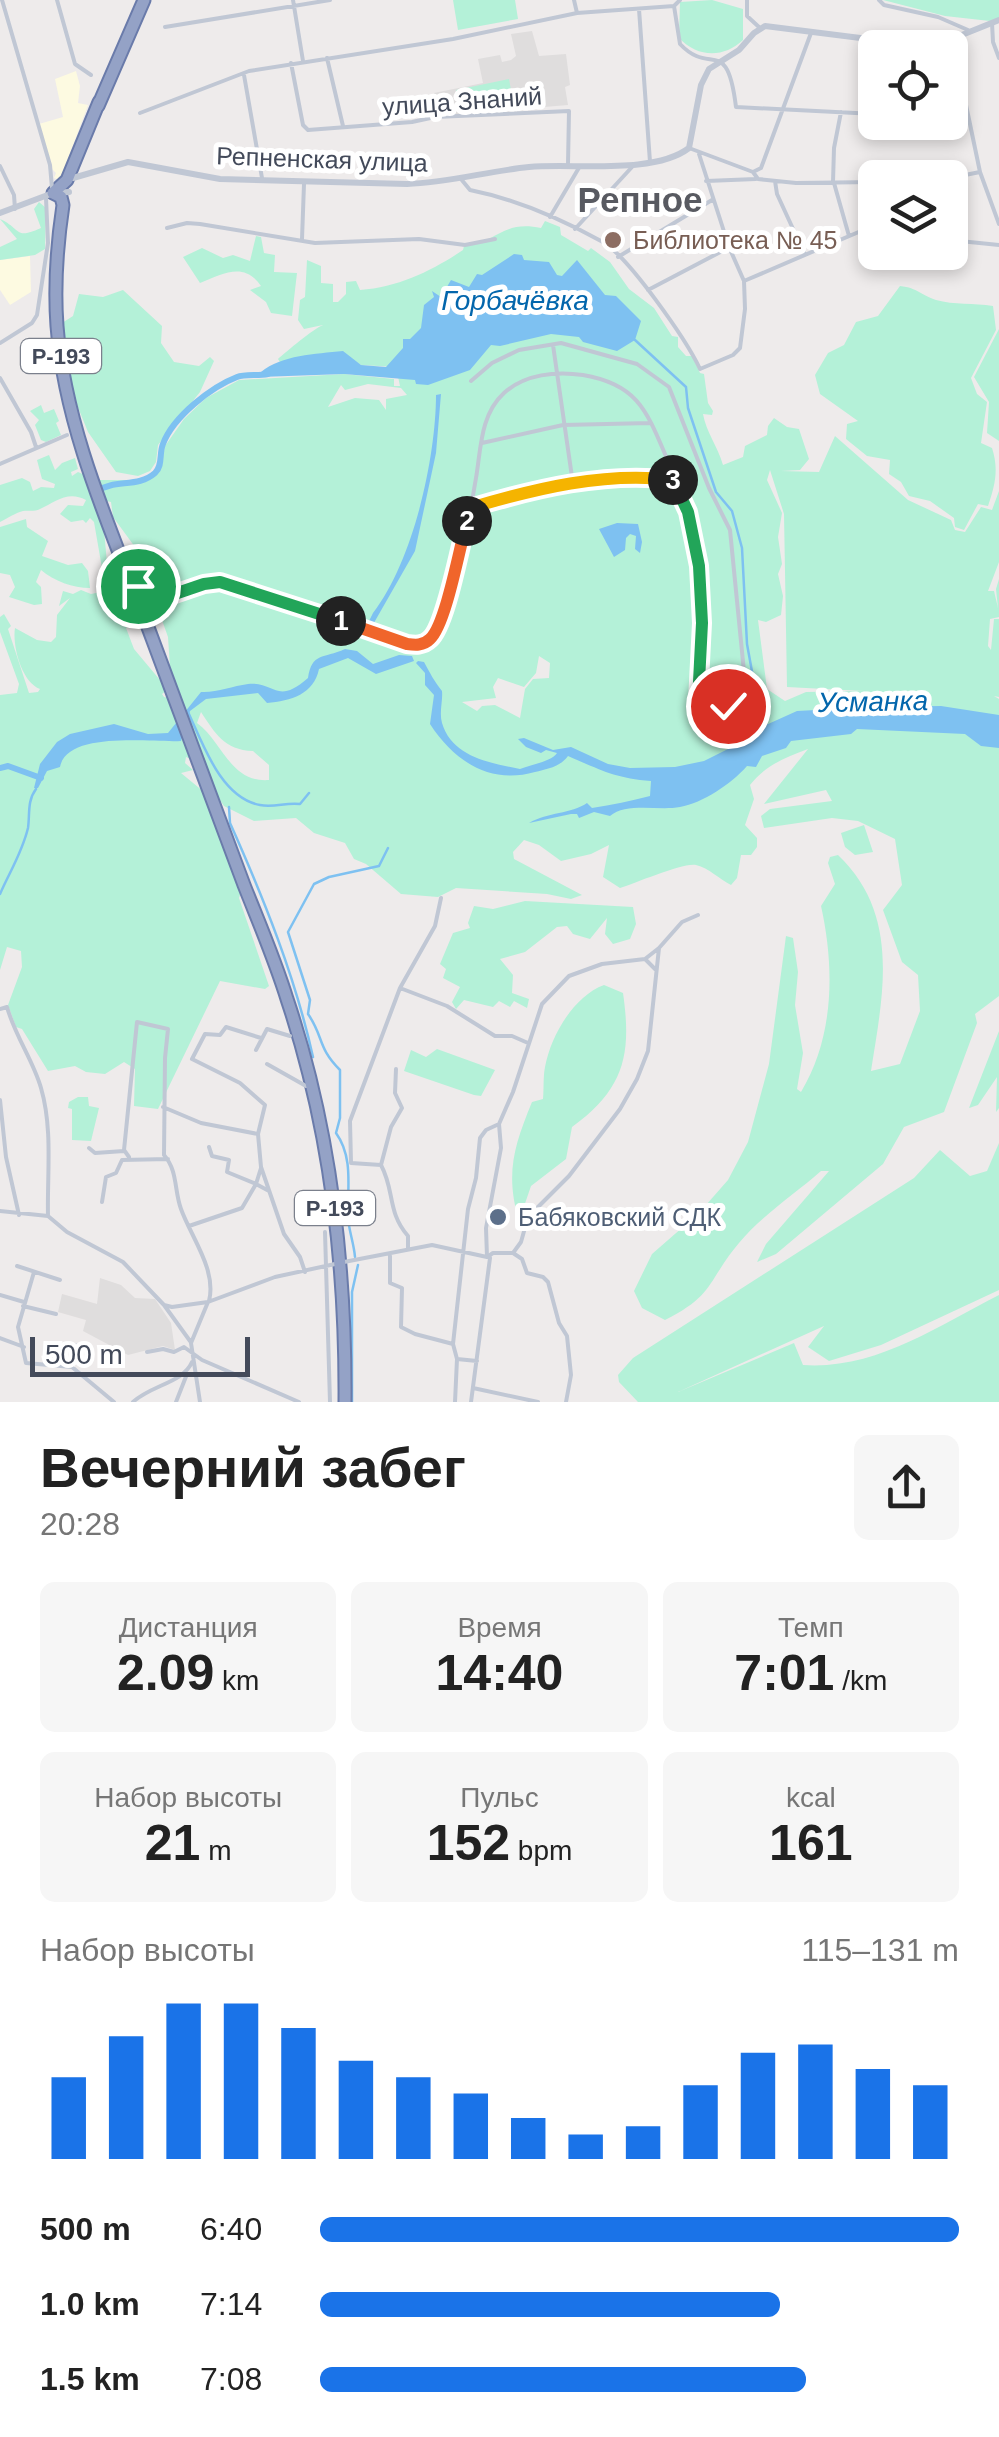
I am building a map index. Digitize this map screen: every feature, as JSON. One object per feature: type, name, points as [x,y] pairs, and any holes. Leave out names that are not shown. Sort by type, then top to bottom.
[{"type":"highway","name":"Р-193","points":[[144,0],[99,102],[71,185],[56,268],[60,352],[72,413],[88,464],[280,979],[307,1063],[328,1159],[342,1263],[345,1402]]},
{"type":"highway","points":[[59,244],[62,202],[49,195],[67,180],[99,102]]},
{"type":"street","points":[[0,343],[32,323],[38,312],[48,243],[50,165],[2,0]]},
{"type":"street","points":[[57,0],[75,64],[91,75]]},
{"type":"street","points":[[164,28],[293,3],[330,0]]},
{"type":"street","points":[[574,0],[577,13]]},
{"type":"street","points":[[140,113],[233,74],[453,39],[577,13],[674,6],[680,0]]},
{"type":"street","points":[[747,0],[747,16],[760,28]]},
{"type":"street","points":[[879,0],[884,5],[938,17],[970,32],[996,22],[993,42],[999,58]]},
{"type":"street","points":[[293,3],[303,62]]},
{"type":"street","points":[[674,6],[682,48],[720,60],[732,74],[736,108],[858,113]]},
{"type":"street","points":[[639,8],[650,162]]},
{"type":"street","points":[[758,179],[753,172],[689,148],[709,69],[739,50],[760,28],[773,26],[858,39]]},
{"type":"street","points":[[753,172],[762,168],[811,34]]},
{"type":"street","points":[[327,58],[344,128]]},
{"type":"street","name":"улица Знаний","points":[[292,63],[305,128],[569,111],[568,164]]},
{"type":"street","points":[[244,75],[262,180]]},
{"type":"street","points":[[841,112],[833,183],[848,236]]},
{"type":"street","points":[[968,122],[980,172],[999,224]]},
{"type":"street","name":"Репненская улица","points":[[49,195],[128,162],[220,178],[407,184],[568,164],[632,168],[689,148]]},
{"type":"street","points":[[462,179],[470,190],[503,197],[602,241],[648,290],[692,350],[700,369],[734,355],[740,348],[744,336],[744,281],[698,154]]},
{"type":"street","points":[[550,218],[581,164]]},
{"type":"street","points":[[0,166],[14,195],[15,209]]},
{"type":"street","points":[[575,229],[632,168]]},
{"type":"street","points":[[968,174],[980,172]]},
{"type":"street","points":[[706,181],[858,182]]},
{"type":"street","points":[[775,181],[805,255]]},
{"type":"street","points":[[302,239],[304,182]]},
{"type":"street","points":[[0,213],[49,195]]},
{"type":"street","points":[[618,258],[713,199]]},
{"type":"street","points":[[167,228],[200,224],[315,243],[419,240],[466,244],[495,239]]},
{"type":"street","points":[[744,281],[858,232]]},
{"type":"street","points":[[968,242],[999,245]]},
{"type":"street","points":[[648,290],[729,247]]},
{"type":"street","points":[[553,344],[572,484]]},
{"type":"street","points":[[124,565],[150,600],[220,582],[402,643],[424,643],[432,638],[440,623],[470,508],[488,416],[502,395],[532,378],[556,374],[589,376],[619,386],[641,404],[688,512],[699,566],[702,623],[696,708],[728,706],[746,691],[736,567],[725,516],[709,488],[669,387],[636,364],[576,345],[553,344],[524,348],[502,357],[471,382]]},
{"type":"street","points":[[0,378],[38,447]]},
{"type":"street","points":[[482,443],[563,426],[651,423]]},
{"type":"street","points":[[0,464],[67,435]]},
{"type":"street","points":[[470,508],[572,484],[676,481]]},
{"type":"street","points":[[160,660],[152,611],[158,603],[176,594]]},
{"type":"street","points":[[381,1165],[351,1163],[350,1121],[400,988],[430,936],[441,898]]},
{"type":"street","points":[[471,1402],[488,1257],[486,1228],[502,1148],[498,1124],[513,1092],[542,1004],[569,976],[602,964],[645,960],[682,922],[698,915]]},
{"type":"street","points":[[514,1253],[528,1217],[569,1176],[620,1109],[637,1078],[648,1051],[659,948]]},
{"type":"street","points":[[645,960],[655,969]]},
{"type":"street","points":[[400,988],[447,1006],[495,1036],[512,1036],[528,1042]]},
{"type":"street","points":[[3,1008],[41,1088],[48,1135],[48,1216]]},
{"type":"street","points":[[124,1152],[137,1022],[168,1030],[164,1155],[173,1165],[179,1205],[212,1285],[187,1346],[174,1352],[147,1352]]},
{"type":"street","points":[[262,1038],[226,1027],[220,1035],[205,1034],[192,1059],[240,1083],[265,1105],[258,1134],[262,1168],[284,1234],[304,1272]]},
{"type":"street","points":[[256,1050],[269,1029],[290,1036]]},
{"type":"street","points":[[268,1064],[306,1086]]},
{"type":"street","points":[[396,1069],[395,1093],[402,1108],[391,1127],[381,1165],[391,1183],[396,1222],[408,1236],[408,1248]]},
{"type":"street","points":[[0,1100],[6,1157],[20,1215]]},
{"type":"street","points":[[164,1107],[200,1123],[258,1134]]},
{"type":"street","points":[[455,1402],[453,1344],[480,1138],[498,1124]]},
{"type":"street","points":[[209,1147],[212,1156],[228,1160],[227,1172],[269,1190]]},
{"type":"street","points":[[90,1148],[94,1153],[124,1152],[129,1157]]},
{"type":"street","points":[[102,1202],[106,1177],[116,1173],[122,1160],[168,1159]]},
{"type":"street","points":[[189,1226],[242,1208],[262,1168]]},
{"type":"street","points":[[0,1211],[48,1216],[67,1232],[123,1262],[164,1304],[189,1340],[200,1402]]},
{"type":"street","points":[[325,1232],[330,1402]]},
{"type":"street","points":[[164,1304],[208,1302],[275,1277],[408,1248],[432,1245],[488,1257],[493,1253],[514,1253],[522,1259],[527,1273],[548,1282],[559,1323],[567,1336],[571,1376],[566,1402]]},
{"type":"street","points":[[390,1254],[390,1284],[402,1288],[404,1293],[401,1327],[453,1344]]},
{"type":"street","points":[[17,1266],[60,1280]]},
{"type":"street","points":[[34,1272],[19,1317],[18,1333],[28,1366],[72,1367],[114,1402]]},
{"type":"street","points":[[0,1295],[56,1314]]},
{"type":"street","points":[[0,1338],[24,1348]]},
{"type":"street","points":[[72,1367],[71,1347],[83,1344]]},
{"type":"street","points":[[184,1347],[299,1402]]},
{"type":"street","points":[[456,1359],[477,1361]]},
{"type":"street","points":[[176,1402],[192,1362]]},
{"type":"street","points":[[133,1402],[150,1388],[189,1370]]},
{"type":"street","points":[[474,1388],[538,1402]]},
{"type":"shaded area","points":[[532,31],[539,56],[566,54],[568,105],[438,116],[434,93],[483,83],[478,59],[500,55],[502,62],[511,60],[516,56],[511,34]]},
{"type":"shaded area","points":[[76,71],[80,86],[78,103],[88,105],[60,180],[54,178],[56,173],[51,168],[39,124],[63,117],[55,79]]},
{"type":"shaded area","points":[[30,256],[31,292],[10,305],[0,290],[0,260]]},
{"type":"shaded area","points":[[100,1278],[121,1285],[135,1298],[155,1299],[171,1323],[175,1350],[163,1346],[128,1355],[83,1331],[86,1320],[58,1312],[62,1294],[97,1304]]},
{"type":"green space","points":[[453,0],[515,0],[518,19],[458,30]]},
{"type":"green space","points":[[712,0],[743,9],[743,40],[719,53],[694,49],[679,38],[680,2]]},
{"type":"green space","points":[[883,0],[999,0],[999,22],[945,16]]},
{"type":"green space","points":[[509,79],[513,101],[460,111],[456,90]]},
{"type":"green space","points":[[39,202],[46,208],[45,249],[35,255],[0,260],[0,247],[17,239],[0,219],[22,233],[41,228],[34,209]]},
{"type":"green space","points":[[545,221],[560,227],[561,235],[588,251],[591,248],[610,262],[629,289],[654,308],[672,336],[678,337],[678,347],[686,356],[692,356],[704,374],[713,411],[712,415],[703,414],[723,465],[743,457],[745,446],[767,435],[774,418],[787,427],[799,429],[809,459],[800,470],[781,471],[819,472],[835,436],[908,500],[951,520],[955,530],[965,532],[981,507],[992,510],[999,491],[999,562],[988,591],[994,591],[998,608],[999,579],[999,617],[990,619],[988,646],[991,650],[994,619],[999,619],[999,697],[994,696],[999,699],[999,996],[975,1014],[977,1023],[944,1112],[904,1127],[883,1164],[776,1254],[757,1262],[766,1244],[829,1171],[821,1171],[748,1233],[702,1295],[665,1320],[642,1308],[634,1291],[652,1254],[699,1213],[728,1180],[748,1142],[769,1064],[786,936],[793,938],[798,972],[795,1005],[803,1053],[797,1089],[801,1092],[820,1049],[829,1002],[821,906],[835,884],[828,863],[830,857],[838,855],[858,878],[879,929],[882,985],[871,1071],[900,1064],[920,1011],[918,975],[902,962],[883,910],[902,885],[895,839],[858,821],[832,818],[764,828],[761,816],[770,809],[832,801],[826,790],[764,804],[808,749],[770,767],[750,785],[754,799],[745,825],[757,838],[757,847],[751,855],[741,855],[737,878],[731,885],[690,865],[620,888],[603,877],[609,845],[561,861],[539,845],[524,840],[513,852],[514,859],[582,895],[571,899],[456,888],[438,897],[401,894],[366,864],[354,859],[345,843],[314,833],[296,818],[254,821],[224,806],[193,760],[186,757],[185,763],[193,770],[181,773],[204,792],[242,889],[239,898],[269,986],[265,989],[220,981],[158,1109],[134,1106],[135,1069],[124,1062],[105,1074],[75,1066],[48,1071],[22,1029],[16,1027],[8,1005],[22,967],[21,951],[7,947],[0,970],[0,695],[17,693],[19,684],[0,632],[0,617],[4,614],[11,626],[8,629],[29,693],[38,692],[40,689],[28,679],[20,663],[15,628],[37,640],[51,642],[56,637],[57,615],[70,598],[59,606],[63,591],[106,591],[94,522],[90,518],[86,523],[71,522],[60,514],[68,505],[83,506],[86,500],[67,497],[0,522],[0,485],[22,478],[30,482],[33,491],[54,488],[55,484],[42,479],[37,460],[49,455],[55,470],[75,458],[78,469],[71,472],[72,476],[78,472],[85,475],[95,495],[104,494],[99,480],[135,480],[156,474],[165,446],[184,419],[206,398],[239,380],[344,374],[394,379],[394,386],[400,386],[396,367],[361,365],[345,355],[280,362],[282,355],[323,325],[304,329],[298,320],[300,300],[305,297],[307,260],[321,266],[321,283],[333,284],[333,302],[338,302],[346,294],[346,282],[356,281],[360,290],[389,285],[428,271],[464,246],[508,229],[541,228]],"holes":[[[368,384],[401,388],[407,395],[386,399],[386,410],[379,400],[355,398],[328,407],[341,385],[345,390]],[[770,470],[784,514],[787,687],[863,691],[806,692],[785,701],[767,689],[758,620],[766,622],[781,615],[783,596],[778,574],[782,564],[778,537],[782,513],[767,480]],[[111,502],[113,517],[135,547],[154,599],[177,592],[178,596],[157,606],[168,637],[171,682],[179,691],[170,698],[162,694],[167,690],[165,686],[134,649],[126,628],[130,626],[107,563],[98,504]],[[539,656],[550,663],[549,678],[533,679],[525,689],[520,718],[495,705],[482,706],[477,711],[462,702],[496,698],[493,687],[498,678],[524,687],[536,673]],[[201,712],[221,739],[253,751],[269,765],[269,780],[245,775],[197,723]]]},
{"type":"green space","points":[[256,236],[261,237],[264,253],[275,255],[274,272],[297,273],[292,316],[271,313],[266,302],[250,290],[261,286],[248,274],[233,272],[200,283],[183,257],[202,248],[223,258],[233,255],[250,261]]},
{"type":"green space","points":[[900,286],[943,302],[993,306],[996,330],[971,378],[977,394],[987,402],[981,443],[992,448],[995,477],[988,506],[978,504],[964,530],[955,527],[954,518],[930,501],[909,496],[901,482],[889,474],[890,460],[867,456],[846,439],[847,424],[858,421],[820,394],[815,375],[828,353],[844,345],[856,322],[878,316]]},
{"type":"green space","points":[[123,290],[162,326],[161,343],[174,362],[199,366],[210,357],[214,361],[200,392],[158,445],[156,462],[150,471],[138,476],[116,472],[88,432],[73,395],[62,323],[73,316],[79,294],[103,297]]},
{"type":"green space","points":[[999,329],[999,441],[987,433],[989,402],[974,377]]},
{"type":"green space","points":[[41,405],[44,413],[54,409],[61,435],[46,442],[41,440],[35,425],[39,420],[30,411]]},
{"type":"green space","points":[[26,519],[27,527],[48,541],[42,556],[68,565],[82,563],[88,571],[90,588],[64,583],[41,570],[36,582],[41,587],[42,604],[9,597],[15,587],[10,575],[0,573],[0,527]]},
{"type":"green space","points":[[864,825],[873,852],[855,855],[845,847],[841,833]]},
{"type":"green space","points":[[525,901],[633,907],[636,924],[630,939],[613,944],[605,934],[607,918],[590,939],[573,934],[567,926],[557,927],[525,952],[500,959],[513,975],[512,993],[529,999],[527,1008],[514,1001],[510,1007],[499,1001],[493,1007],[464,1000],[456,1009],[452,1002],[460,987],[443,978],[446,969],[440,964],[453,933],[470,928],[474,906],[493,909]]},
{"type":"green space","points":[[604,985],[623,993],[626,1035],[620,1069],[603,1099],[572,1127],[566,1159],[531,1186],[519,1221],[512,1174],[520,1133],[532,1102],[543,1099],[545,1067],[566,1018],[583,998]]},
{"type":"green space","points":[[999,1031],[999,1108],[996,1112],[997,1077],[978,1105],[969,1108]]},
{"type":"green space","points":[[437,1049],[495,1070],[481,1096],[404,1071],[411,1050],[426,1057]]},
{"type":"green space","points":[[88,1097],[89,1106],[99,1108],[91,1141],[72,1140],[72,1109],[68,1108],[69,1102]]},
{"type":"green space","points":[[999,1143],[999,1290],[881,1345],[829,1361],[808,1347],[824,1326],[678,1392],[794,1343],[803,1365],[855,1361],[928,1333],[999,1295],[999,1402],[638,1402],[619,1382],[618,1375],[633,1358],[914,1178],[940,1150],[970,1176],[987,1171]]},
{"type":"water","name":"Горбачёвка","points":[[514,254],[522,255],[524,260],[549,262],[562,276],[577,260],[605,295],[616,296],[641,321],[635,340],[617,351],[583,342],[579,337],[551,334],[491,345],[470,370],[428,385],[416,384],[415,380],[344,374],[260,377],[269,366],[289,359],[343,351],[361,365],[386,367],[403,348],[403,339],[410,339],[421,328],[424,305],[434,297],[432,291],[441,297],[451,280],[469,287],[477,274],[482,275]]},
{"type":"water","points":[[441,394],[436,453],[415,551],[371,628],[368,623],[400,565],[420,507],[432,447],[436,395]]},
{"type":"water","points":[[617,523],[638,524],[640,553],[635,549],[636,536],[630,534],[625,550],[614,557],[599,529]]},
{"type":"water","points":[[345,649],[357,651],[373,664],[399,655],[412,656],[414,661],[376,674],[348,658],[319,669],[312,685],[300,695],[276,702],[267,703],[258,693],[206,699],[190,711],[181,741],[113,741],[78,748],[66,755],[60,767],[47,771],[38,788],[34,788],[40,764],[57,742],[70,734],[114,724],[148,734],[168,733],[201,692],[248,684],[289,690],[308,678],[316,660]]},
{"type":"water","points":[[418,661],[424,662],[442,691],[442,723],[454,744],[474,756],[520,769],[557,753],[541,753],[518,739],[553,750],[571,747],[608,764],[630,768],[675,767],[704,761],[744,741],[747,718],[757,729],[797,711],[872,707],[941,706],[999,715],[999,748],[981,746],[965,734],[857,729],[851,734],[791,741],[786,748],[762,756],[756,767],[747,766],[716,792],[689,805],[625,809],[610,816],[594,812],[579,818],[571,814],[529,823],[587,803],[592,808],[650,796],[651,781],[617,775],[568,756],[553,767],[519,775],[475,767],[450,749],[430,724],[434,695],[425,685],[425,673]]},
{"type":"waterway","points":[[635,340],[686,387],[688,408],[716,492],[732,511],[742,548],[747,644],[760,701],[748,721],[762,726]]},
{"type":"waterway","points":[[97,491],[148,478],[159,467],[168,434],[194,404],[240,376],[268,374]]},
{"type":"waterway","points":[[188,712],[215,768],[234,792],[265,806],[300,804],[309,793]]},
{"type":"waterway","name":"Усманка","points":[[0,768],[8,766],[41,778]]},
{"type":"waterway","points":[[0,894],[25,837],[36,789]]},
{"type":"waterway","points":[[229,807],[230,823],[288,967],[313,1057]]},
{"type":"waterway","points":[[355,1257],[348,1218],[347,1163],[336,1133],[340,1118],[340,1070],[308,1014],[310,1000],[288,932],[314,884],[379,866],[388,848]]},
{"type":"waterway","points":[[352,1402],[352,1292],[358,1265]]},
{"type":"place","name":"Библиотека № 45","points":[[613,240]]},
{"type":"place","name":"Бабяковский СДК","points":[[498,1217]]},
{"type":"district","name":"Репное","points":[[640,200]]},
{"type":"route","points":[[138,586],[154,601],[213,581],[223,582],[418,645],[430,640],[440,623],[470,508],[572,484],[668,479],[676,481],[688,512],[699,566],[702,623],[698,701],[702,708],[728,706]]}]
